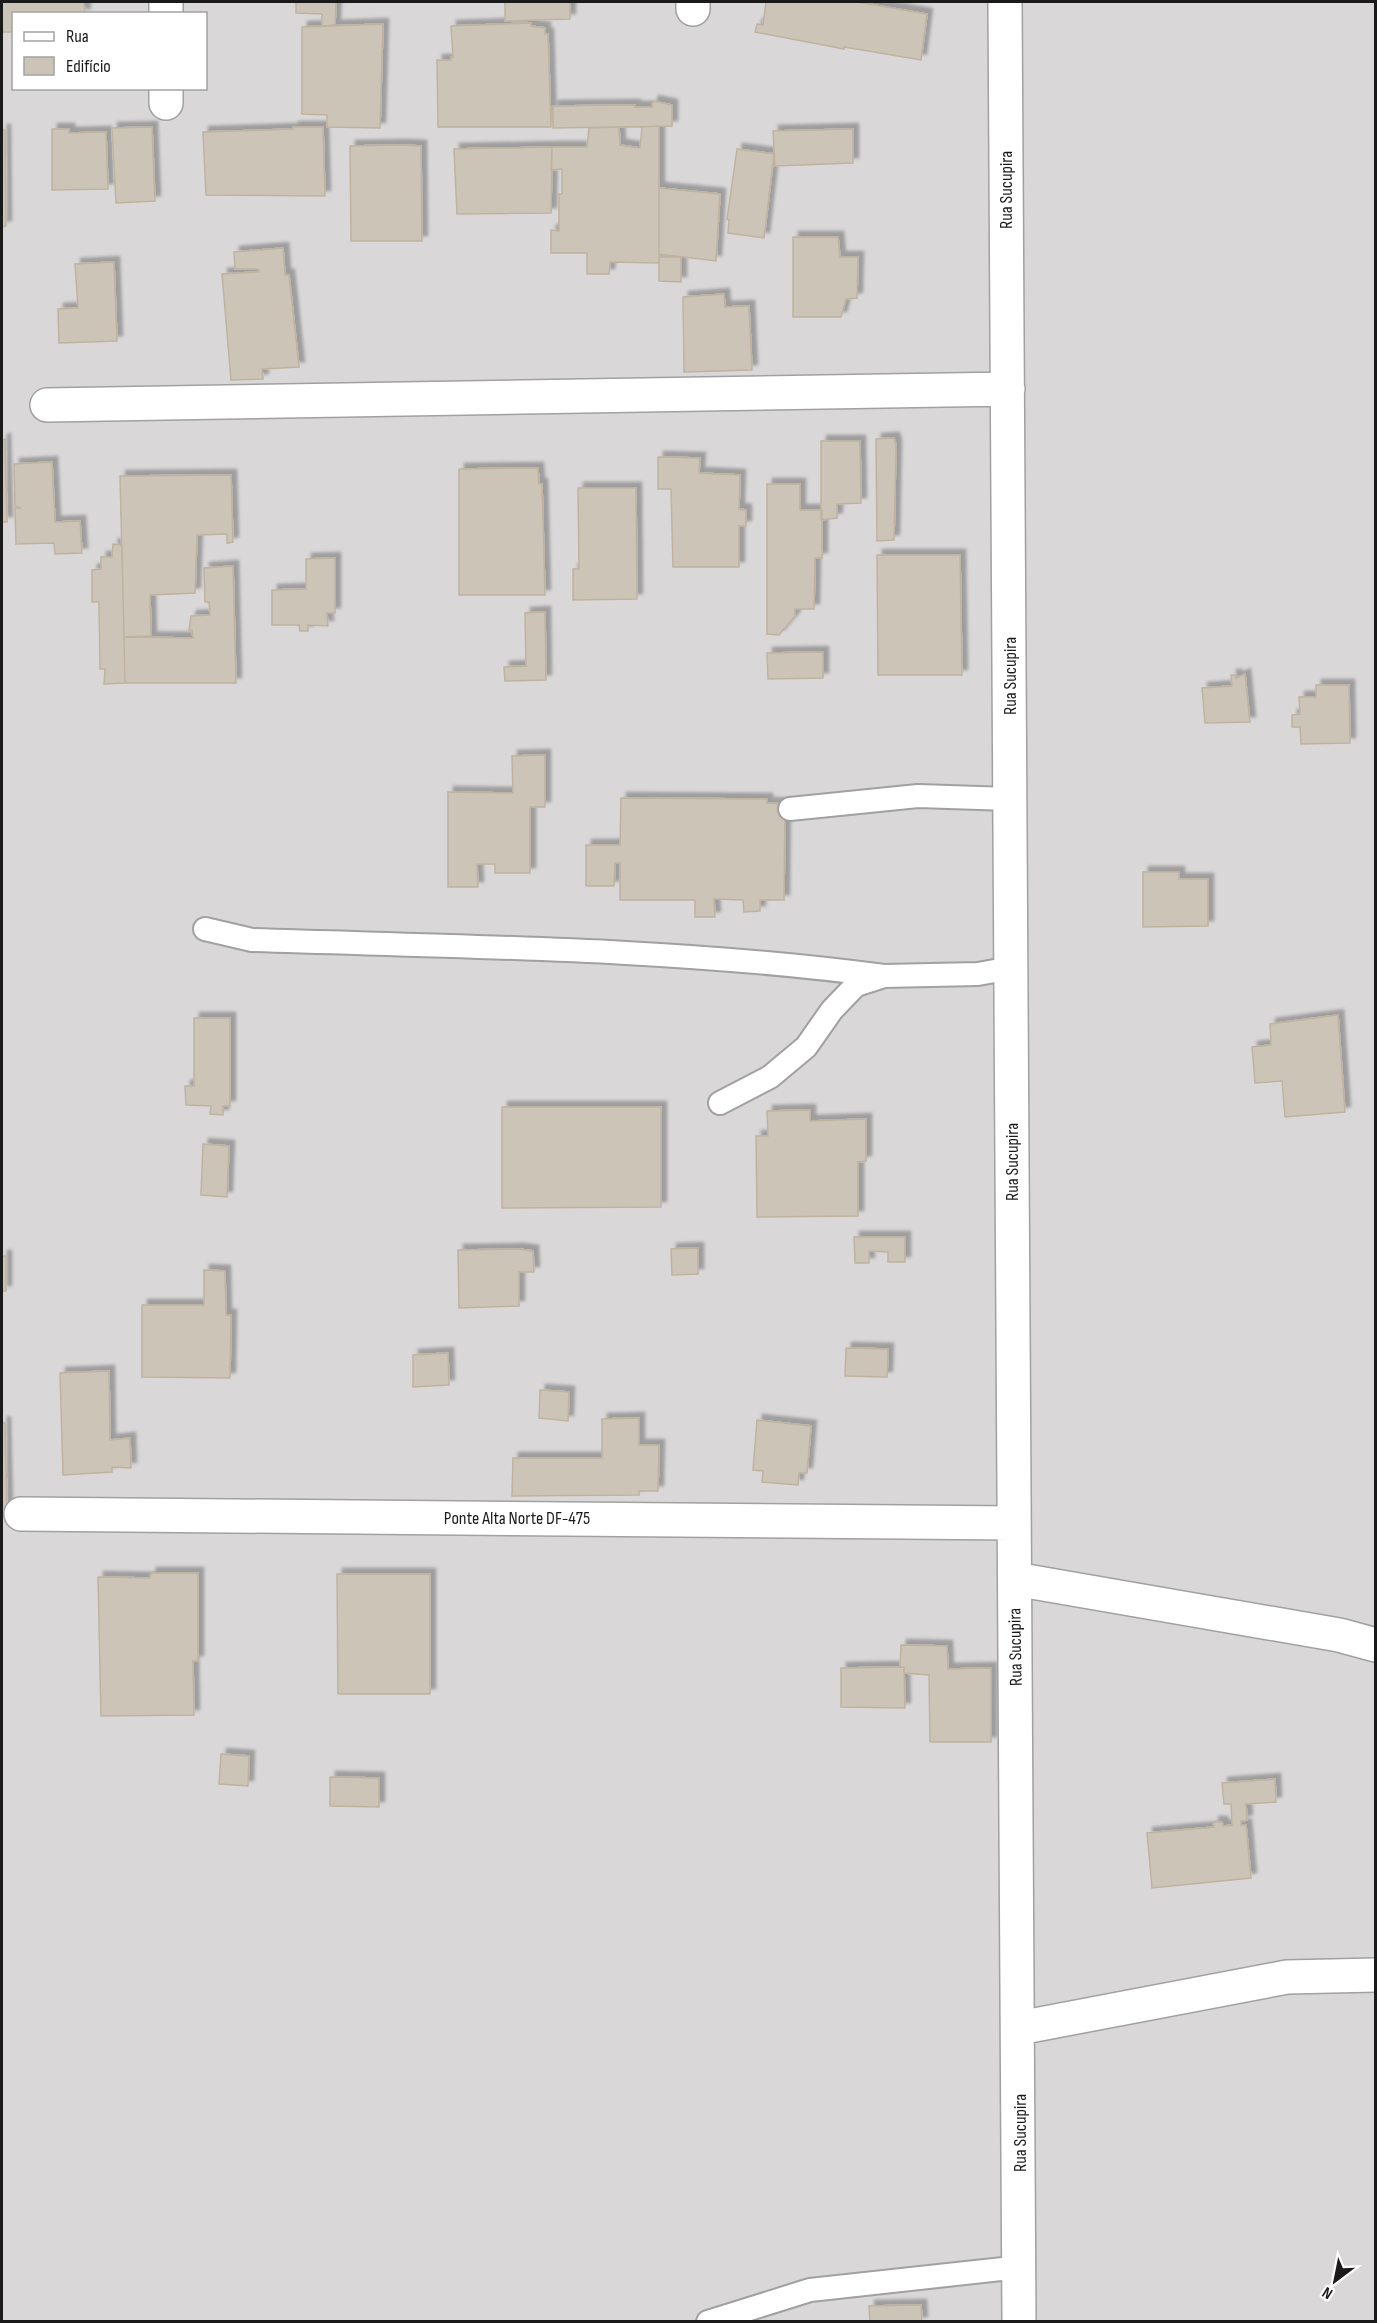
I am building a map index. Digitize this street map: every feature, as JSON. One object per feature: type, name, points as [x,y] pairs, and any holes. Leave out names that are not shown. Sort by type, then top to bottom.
[{"type":"street","name":"Rua Sucupira","points":[[1005,2],[1019,2322]]},
{"type":"street","points":[[47,405],[1008,389]]},
{"type":"street","name":"Ponte Alta Norte DF-475","points":[[21,1514],[1014,1522]]},
{"type":"street","points":[[1015,1579],[1339,1635],[1376,1645]]},
{"type":"street","points":[[1019,2028],[1287,1977],[1376,1975]]},
{"type":"lane","points":[[790,809],[918,796],[1010,799]]},
{"type":"lane","points":[[205,929],[252,940],[644,953],[805,965],[884,976],[978,974],[1011,968]]},
{"type":"lane","points":[[720,1103],[770,1077],[806,1047],[832,1010],[856,985],[884,976]]},
{"type":"lane","points":[[708,2322],[810,2290],[1020,2267]]},
{"type":"shaded area","points":[[2,2],[1375,2],[1375,2321],[2,2321]]},
{"type":"building","points":[[2,2],[84,2],[85,12],[12,12],[12,32],[2,32]]},
{"type":"building","points":[[296,2],[336,2],[335,25],[322,26],[322,14],[296,13]]},
{"type":"building","points":[[505,2],[570,2],[570,19],[505,21]]},
{"type":"building","points":[[766,2],[857,2],[927,14],[921,60],[844,47],[844,49],[755,32],[757,24],[763,25]]},
{"type":"building","points":[[531,23],[531,26],[545,28],[545,34],[548,34],[551,127],[438,127],[437,60],[451,60],[453,57],[451,26]]},
{"type":"building","points":[[383,24],[380,128],[327,127],[327,115],[302,114],[302,27]]},
{"type":"building","points":[[653,101],[672,105],[672,126],[553,128],[553,106],[635,105],[635,107],[652,107]]},
{"type":"building","points":[[659,126],[659,263],[610,262],[609,274],[587,274],[587,253],[551,253],[551,230],[559,231],[559,194],[562,194],[562,169],[551,170],[552,147],[587,147],[589,128],[619,127],[620,145],[640,148],[642,127]]},
{"type":"building","points":[[152,127],[155,201],[116,203],[112,128]]},
{"type":"building","points":[[293,127],[323,127],[325,196],[206,195],[203,132],[293,129]]},
{"type":"building","points":[[52,129],[69,129],[69,133],[106,132],[108,189],[52,190]]},
{"type":"building","points":[[853,129],[853,163],[775,166],[773,131]]},
{"type":"building","points":[[2,130],[5,130],[6,226],[2,227]]},
{"type":"building","points":[[350,146],[421,146],[422,241],[351,241]]},
{"type":"building","points":[[552,147],[551,213],[457,214],[454,149]]},
{"type":"building","points":[[737,149],[774,154],[764,238],[728,233],[729,220],[727,219]]},
{"type":"building","points":[[659,188],[720,194],[716,261],[659,254]]},
{"type":"building","points":[[793,237],[838,237],[840,257],[858,257],[857,298],[846,299],[841,317],[793,317]]},
{"type":"building","points":[[283,248],[285,275],[289,275],[299,367],[262,369],[263,379],[231,380],[222,274],[259,272],[258,269],[235,269],[234,252]]},
{"type":"building","points":[[659,257],[681,257],[681,282],[659,281]]},
{"type":"building","points":[[114,262],[117,341],[59,343],[58,309],[78,308],[75,264]]},
{"type":"building","points":[[724,294],[725,307],[749,306],[752,370],[684,372],[683,297]]},
{"type":"building","points":[[894,438],[896,445],[894,540],[877,541],[876,439]]},
{"type":"building","points":[[5,439],[7,522],[2,522],[2,440]]},
{"type":"building","points":[[821,441],[860,441],[861,503],[837,504],[837,518],[821,520]]},
{"type":"building","points":[[658,457],[700,458],[699,473],[740,475],[739,509],[746,510],[746,526],[739,526],[739,567],[673,567],[671,489],[658,489]]},
{"type":"building","points":[[52,462],[55,522],[80,521],[82,553],[55,554],[54,543],[16,544],[15,508],[21,508],[15,506],[14,464]]},
{"type":"building","points":[[538,468],[539,484],[542,484],[545,595],[459,595],[459,469]]},
{"type":"building","points":[[231,475],[233,542],[227,543],[227,534],[197,535],[195,593],[150,595],[151,636],[124,637],[120,476]]},
{"type":"building","points":[[767,484],[800,484],[800,510],[822,510],[822,558],[815,558],[814,609],[795,609],[795,616],[779,635],[767,634]]},
{"type":"building","points":[[578,488],[636,488],[637,599],[573,600],[573,569],[579,569]]},
{"type":"building","points":[[113,544],[122,545],[125,683],[104,684],[105,669],[100,669],[99,602],[92,602],[92,570],[101,569],[101,557],[112,557]]},
{"type":"building","points":[[877,555],[960,555],[962,675],[878,675]]},
{"type":"building","points":[[335,558],[335,613],[327,613],[328,626],[308,625],[308,631],[300,631],[299,625],[272,625],[272,590],[306,589],[306,559]]},
{"type":"building","points":[[233,566],[236,683],[125,683],[124,637],[193,638],[192,630],[189,630],[191,616],[210,615],[209,602],[205,602],[204,568]]},
{"type":"building","points":[[545,612],[546,680],[505,681],[504,667],[526,666],[525,613]]},
{"type":"building","points":[[823,652],[823,678],[768,679],[767,653]]},
{"type":"building","points":[[1245,674],[1250,722],[1205,723],[1202,688],[1232,686],[1231,675],[1236,675],[1236,678]]},
{"type":"building","points":[[1316,685],[1349,685],[1350,743],[1301,744],[1300,727],[1292,727],[1292,715],[1300,714],[1299,697],[1316,697]]},
{"type":"building","points":[[545,755],[545,807],[530,807],[530,873],[495,873],[495,864],[477,864],[478,887],[448,887],[448,792],[513,793],[512,756]]},
{"type":"building","points":[[621,798],[767,799],[767,803],[785,804],[784,900],[760,900],[760,911],[744,912],[743,900],[714,899],[715,917],[695,917],[695,900],[620,900],[620,863],[615,863],[614,886],[586,886],[586,845],[620,845]]},
{"type":"building","points":[[1143,872],[1179,872],[1179,879],[1208,879],[1208,926],[1143,927]]},
{"type":"building","points":[[1338,1015],[1345,1112],[1285,1117],[1282,1081],[1255,1083],[1252,1047],[1271,1045],[1270,1024]]},
{"type":"building","points":[[194,1018],[230,1018],[230,1106],[223,1106],[223,1115],[210,1114],[211,1106],[186,1105],[185,1086],[194,1086]]},
{"type":"building","points":[[502,1107],[661,1107],[661,1207],[502,1208]]},
{"type":"building","points":[[810,1110],[810,1121],[866,1119],[866,1161],[858,1162],[858,1216],[757,1217],[756,1136],[768,1136],[767,1111]]},
{"type":"building","points":[[203,1144],[229,1146],[227,1197],[201,1195]]},
{"type":"building","points":[[854,1237],[905,1237],[905,1262],[888,1262],[888,1252],[869,1251],[869,1263],[855,1263]]},
{"type":"building","points":[[698,1248],[698,1274],[672,1275],[671,1249]]},
{"type":"building","points":[[519,1249],[533,1251],[534,1272],[519,1272],[519,1306],[459,1308],[458,1250]]},
{"type":"building","points":[[2,1256],[6,1256],[6,1291],[2,1291]]},
{"type":"building","points":[[204,1270],[225,1271],[226,1315],[231,1315],[230,1378],[142,1377],[142,1305],[204,1305]]},
{"type":"building","points":[[846,1348],[888,1349],[887,1377],[845,1376]]},
{"type":"building","points":[[448,1353],[449,1385],[413,1387],[413,1355]]},
{"type":"building","points":[[109,1371],[110,1440],[130,1438],[131,1468],[112,1467],[112,1472],[63,1475],[60,1373]]},
{"type":"building","points":[[540,1390],[569,1392],[568,1421],[539,1418]]},
{"type":"building","points":[[639,1418],[639,1445],[659,1445],[658,1491],[639,1491],[639,1495],[512,1496],[513,1458],[602,1458],[602,1419]]},
{"type":"building","points":[[757,1420],[811,1426],[807,1473],[799,1473],[798,1485],[762,1482],[763,1471],[753,1470]]},
{"type":"building","points":[[2,1422],[5,1423],[7,1509],[2,1509]]},
{"type":"building","points":[[151,1573],[198,1573],[198,1661],[193,1661],[194,1715],[101,1716],[98,1577],[150,1578]]},
{"type":"building","points":[[337,1574],[430,1574],[430,1694],[338,1694]]},
{"type":"building","points":[[901,1645],[947,1646],[948,1669],[991,1668],[991,1742],[930,1742],[929,1675],[904,1673],[904,1667],[900,1667]]},
{"type":"building","points":[[904,1667],[905,1708],[841,1707],[841,1668]]},
{"type":"building","points":[[221,1754],[249,1756],[248,1786],[219,1784]]},
{"type":"building","points":[[330,1777],[379,1778],[379,1807],[330,1806]]},
{"type":"building","points":[[1275,1779],[1276,1802],[1246,1804],[1247,1820],[1241,1821],[1241,1825],[1246,1825],[1251,1878],[1152,1888],[1147,1833],[1214,1827],[1213,1822],[1222,1822],[1223,1826],[1232,1825],[1231,1804],[1224,1804],[1222,1783]]},
{"type":"building","points":[[921,2305],[922,2322],[870,2322],[869,2306]]}]
